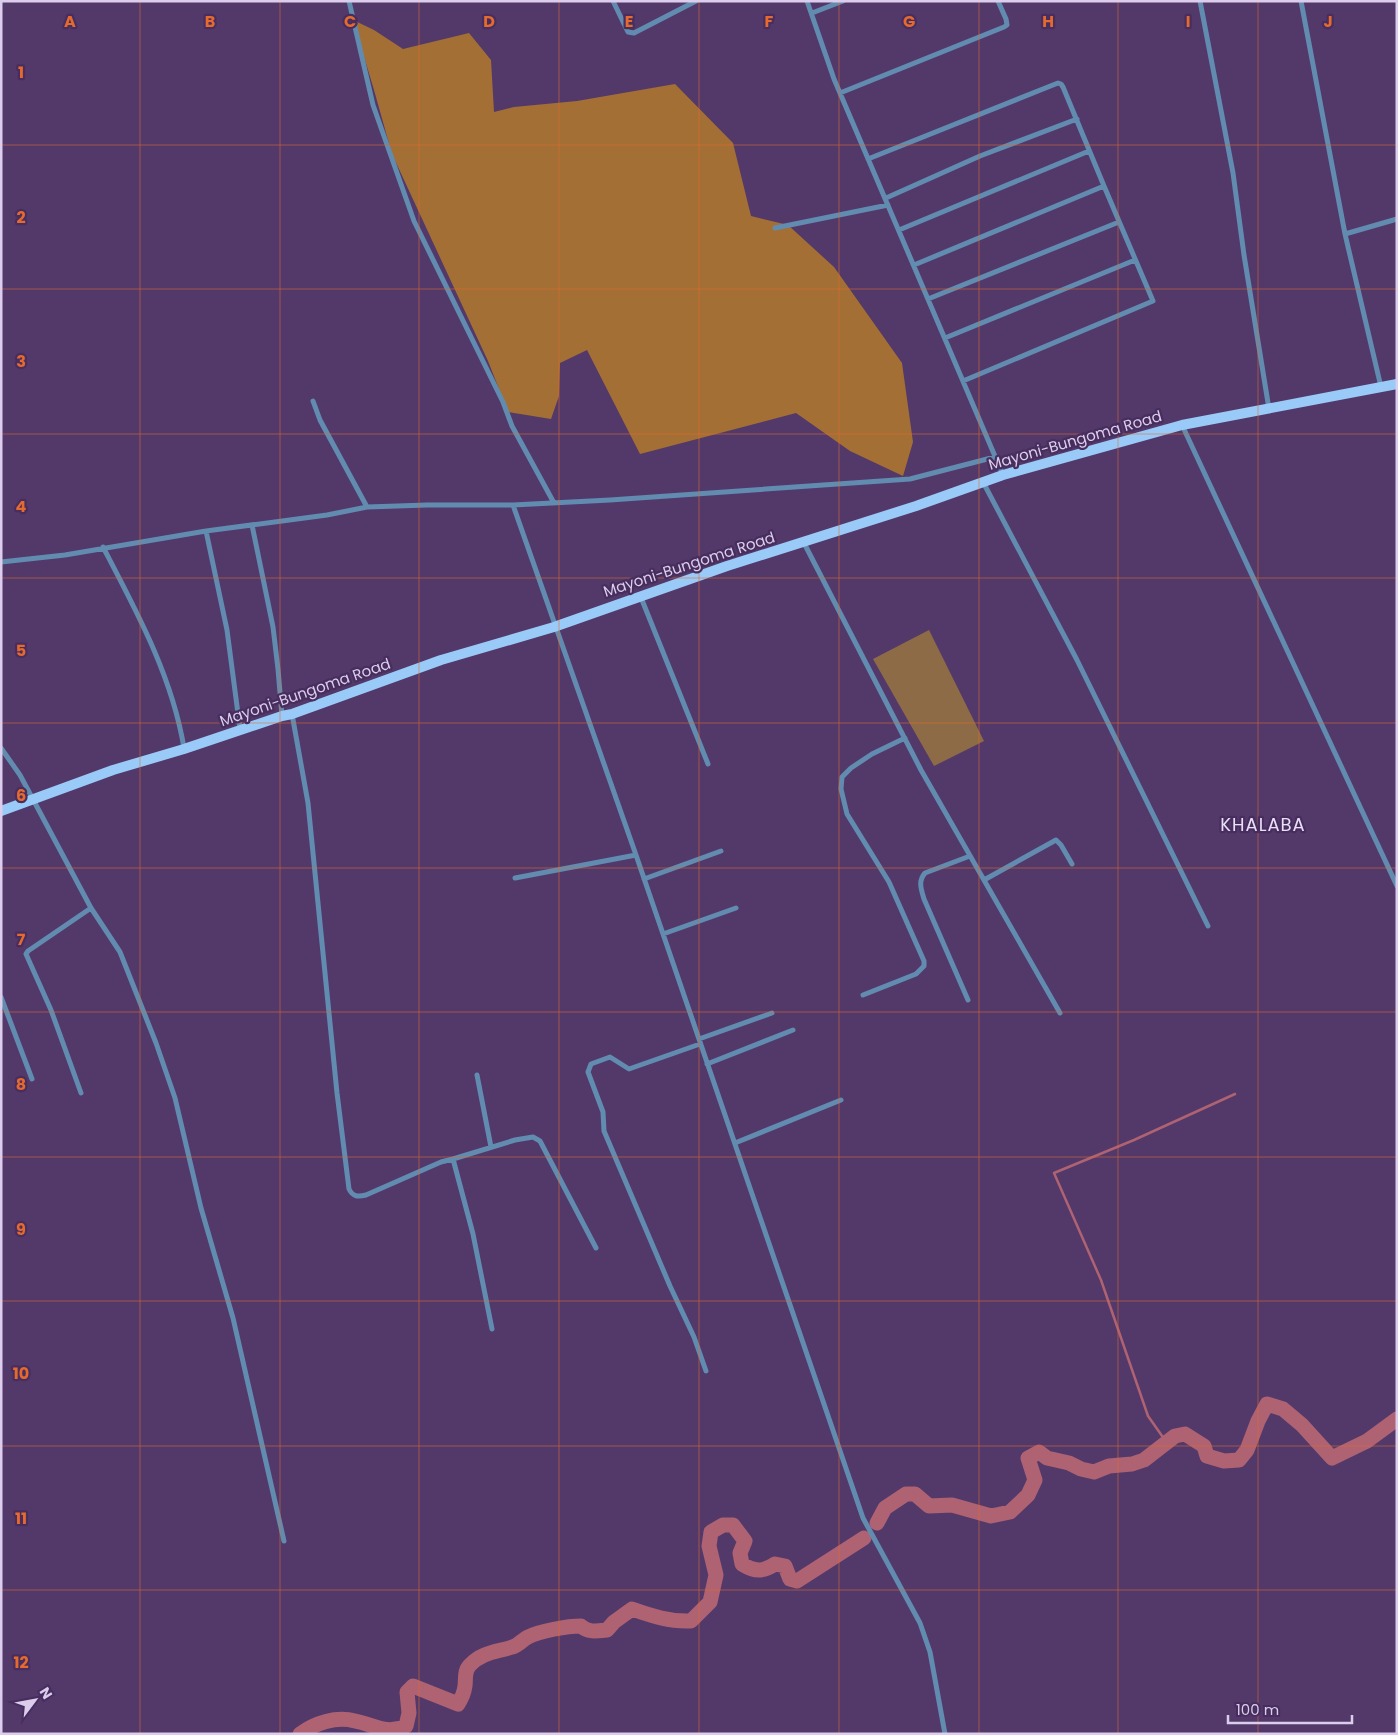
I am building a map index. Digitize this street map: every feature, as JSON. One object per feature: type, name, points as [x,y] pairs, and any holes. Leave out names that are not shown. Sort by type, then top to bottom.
[{"type":"main road","name":"Mayoni-Bungoma Road","points":[[1,811],[114,770],[292,714],[441,660],[554,627],[640,595],[916,506],[1003,475],[1182,425],[1397,384]]},
{"type":"street","points":[[348,1],[373,104],[414,221],[503,402],[512,426],[554,503]]},
{"type":"street","points":[[613,1],[628,32],[634,33],[696,1]]},
{"type":"street","points":[[807,1],[840,93],[1003,475]]},
{"type":"street","points":[[812,13],[843,1]]},
{"type":"street","points":[[840,93],[1004,27],[1007,22],[998,1]]},
{"type":"street","points":[[1200,1],[1233,173],[1269,409]]},
{"type":"street","points":[[1301,1],[1345,234],[1381,387]]},
{"type":"street","points":[[868,159],[1058,83],[1063,87],[1077,119],[1135,260],[1153,298],[1152,303],[963,381]]},
{"type":"street","points":[[886,198],[980,156],[1077,119]]},
{"type":"street","points":[[899,230],[1089,151]]},
{"type":"street","points":[[914,265],[1104,186]]},
{"type":"street","points":[[775,228],[888,205]]},
{"type":"street","points":[[1345,234],[1397,219]]},
{"type":"street","points":[[928,299],[1119,222]]},
{"type":"street","points":[[944,338],[1135,260]]},
{"type":"street","points":[[313,401],[320,420],[367,508]]},
{"type":"street","points":[[1182,425],[1397,886]]},
{"type":"street","points":[[1,562],[65,555],[103,547],[367,508],[554,503],[910,480],[996,457]]},
{"type":"street","points":[[983,482],[1077,660],[1208,926]]},
{"type":"street","points":[[513,505],[554,627],[636,855],[863,1518],[920,1622],[930,1652],[945,1734]]},
{"type":"street","points":[[252,525],[273,627],[282,716]]},
{"type":"street","points":[[206,531],[227,630],[240,729]]},
{"type":"street","points":[[804,542],[921,770],[1060,1013]]},
{"type":"street","points":[[103,547],[147,632],[180,719],[184,749]]},
{"type":"street","points":[[640,595],[708,764]]},
{"type":"street","points":[[292,714],[308,803],[337,1093],[351,1194],[356,1196],[366,1195],[442,1162],[526,1138],[533,1138],[540,1141],[596,1248]]},
{"type":"street","points":[[863,995],[916,974],[924,966],[924,961],[889,882],[847,814],[840,789],[842,777],[850,768],[872,754],[905,738]]},
{"type":"street","points":[[1,748],[20,775],[91,908],[120,952],[156,1043],[174,1098],[201,1208],[233,1318],[284,1541]]},
{"type":"street","points":[[984,880],[1056,840],[1072,864]]},
{"type":"street","points":[[644,879],[722,852]]},
{"type":"street","points":[[515,878],[636,855]]},
{"type":"street","points":[[968,1000],[920,886],[921,878],[925,873],[970,856]]},
{"type":"street","points":[[81,1093],[51,1010],[26,954],[91,908]]},
{"type":"street","points":[[663,934],[736,908]]},
{"type":"street","points":[[1,997],[32,1079]]},
{"type":"street","points":[[706,1371],[694,1337],[670,1286],[604,1131],[603,1112],[588,1072],[590,1064],[606,1057],[629,1069],[772,1013]]},
{"type":"street","points":[[707,1064],[793,1030]]},
{"type":"street","points":[[477,1075],[491,1148]]},
{"type":"street","points":[[735,1143],[842,1100]]},
{"type":"street","points":[[453,1159],[473,1234],[492,1329]]},
{"type":"shaded area","points":[[353,20],[374,30],[403,49],[469,33],[491,60],[494,112],[514,107],[577,101],[675,84],[733,143],[751,216],[788,225],[834,267],[902,363],[913,442],[903,476],[850,451],[796,413],[640,454],[587,350],[560,363],[559,396],[551,419],[508,412],[488,361],[392,154]]},
{"type":"shaded area","points":[[929,630],[984,741],[934,766],[873,659]]},
{"type":"waterway","points":[[1167,1443],[1148,1416],[1101,1280],[1054,1173],[1134,1140],[1235,1094]]},
{"type":"waterway","points":[[877,1523],[885,1508],[906,1494],[915,1494],[929,1506],[952,1505],[991,1516],[1010,1512],[1028,1495],[1035,1480],[1028,1458],[1039,1452],[1047,1458],[1094,1472],[1109,1466],[1132,1464],[1144,1460],[1175,1436],[1185,1434],[1204,1446],[1207,1456],[1224,1461],[1239,1460],[1247,1450],[1267,1404],[1283,1409],[1302,1425],[1332,1458],[1367,1441],[1397,1419]]},
{"type":"waterway","points":[[300,1734],[326,1721],[340,1719],[386,1729],[399,1729],[406,1726],[409,1713],[407,1692],[413,1686],[458,1704],[462,1698],[467,1670],[470,1665],[480,1657],[514,1646],[528,1637],[539,1633],[581,1626],[590,1631],[607,1630],[614,1622],[632,1609],[668,1619],[691,1621],[710,1602],[716,1575],[709,1546],[711,1532],[723,1525],[733,1525],[745,1541],[740,1553],[742,1564],[759,1570],[775,1564],[785,1566],[790,1579],[797,1581],[864,1538]]},
{"type":"district","name":"KHALABA","points":[[1263,824]]}]
